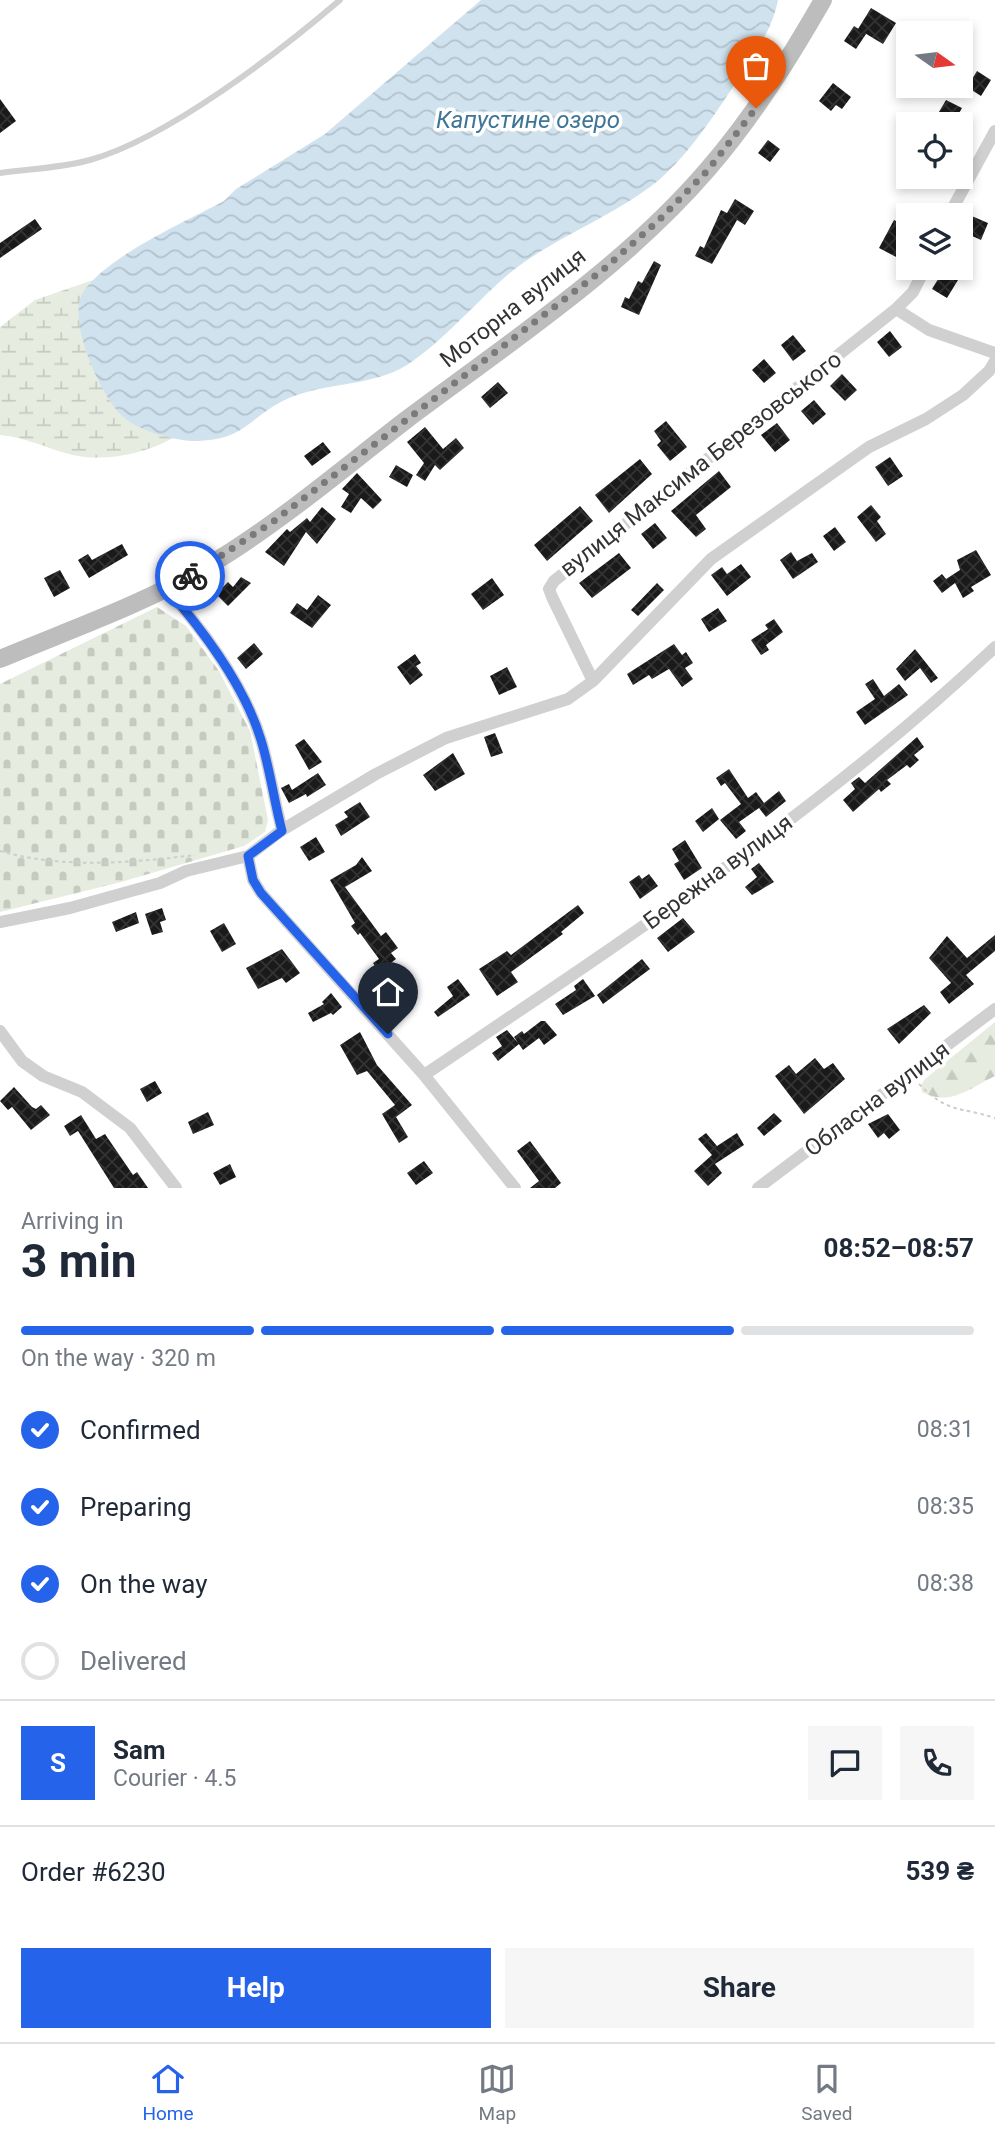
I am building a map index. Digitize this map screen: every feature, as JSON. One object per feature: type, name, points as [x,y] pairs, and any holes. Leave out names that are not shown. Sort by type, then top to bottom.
[{"type":"street","name":"Моторна вулиця","points":[[0,659],[166,588],[207,566],[274,521],[512,342],[649,229],[708,170],[756,108],[823,0]]},
{"type":"street","points":[[956,203],[995,131]]},
{"type":"street","name":"вулиця Максима Березовського","points":[[593,681],[552,597],[549,589],[554,581],[896,309],[913,292],[919,280]]},
{"type":"street","points":[[896,309],[929,330],[995,353]]},
{"type":"street","points":[[0,922],[70,908],[160,883],[186,871],[248,856],[282,831],[376,774],[446,738],[568,699],[593,681],[711,559],[869,447],[926,419],[963,395],[989,371],[995,361]]},
{"type":"street","points":[[166,588],[222,662],[249,713],[261,740],[282,831]]},
{"type":"street","name":"Бережна вулиця","points":[[424,1075],[674,905],[795,816],[906,726],[995,648]]},
{"type":"street","points":[[248,856],[253,880],[261,893],[424,1075],[514,1188]]},
{"type":"street","name":"Обласна вулиця","points":[[758,1188],[995,1009]]},
{"type":"street","points":[[0,1031],[22,1061],[43,1076],[82,1092],[130,1128],[176,1188]]},
{"type":"lane","points":[[0,173],[90,160],[155,132],[244,75],[340,0]]},
{"type":"path","points":[[0,851],[31,857],[129,864],[198,855]]},
{"type":"path","points":[[910,1075],[948,1109],[968,1109],[995,1118]]},
{"type":"green space","points":[[93,280],[83,293],[124,418],[173,438],[137,452],[98,458],[73,455],[19,438],[0,435],[0,327],[35,300]]},
{"type":"green space","points":[[157,607],[186,626],[219,671],[250,731],[268,820],[265,832],[244,846],[121,882],[0,912],[0,684]]},
{"type":"green space","points":[[995,1022],[995,1076],[951,1097],[942,1098],[922,1092],[921,1085],[925,1079]]},
{"type":"water","name":"Капустине озеро","points":[[481,0],[778,0],[767,32],[720,107],[681,158],[659,180],[621,206],[522,264],[413,361],[387,375],[289,398],[236,432],[210,440],[175,439],[145,430],[122,416],[95,374],[82,337],[79,303],[84,291],[129,252],[224,201],[236,189],[325,134]]},
{"type":"building","points":[[871,8],[896,23],[883,44],[858,29]]},
{"type":"building","points":[[854,26],[866,34],[856,49],[844,41]]},
{"type":"building","points":[[977,71],[991,80],[981,96],[973,91],[973,77]]},
{"type":"building","points":[[833,83],[851,97],[842,109],[836,105],[831,111],[819,101]]},
{"type":"building","points":[[0,99],[16,121],[0,133]]},
{"type":"building","points":[[946,100],[962,108],[960,112],[939,112]]},
{"type":"building","points":[[768,140],[780,149],[770,162],[758,153]]},
{"type":"building","points":[[735,199],[754,211],[745,225],[737,220],[712,264],[695,256],[700,246],[704,248],[721,210],[727,213]]},
{"type":"building","points":[[973,217],[988,223],[981,240],[973,236]]},
{"type":"building","points":[[35,219],[42,229],[0,258],[0,243]]},
{"type":"building","points":[[894,220],[896,221],[896,257],[879,248]]},
{"type":"building","points":[[654,261],[661,265],[639,315],[621,307],[625,297],[629,299],[638,281],[642,283]]},
{"type":"building","points":[[938,280],[958,280],[947,298],[932,289]]},
{"type":"building","points":[[890,331],[902,347],[889,357],[877,342]]},
{"type":"building","points":[[793,335],[806,351],[793,361],[781,345]]},
{"type":"building","points":[[764,359],[776,373],[764,383],[752,370]]},
{"type":"building","points":[[842,374],[857,390],[845,401],[830,386]]},
{"type":"building","points":[[498,382],[508,393],[490,408],[481,397]]},
{"type":"building","points":[[814,400],[826,414],[813,425],[801,411]]},
{"type":"building","points":[[666,421],[687,447],[670,461],[657,445],[661,441],[654,431]]},
{"type":"building","points":[[777,423],[790,440],[775,452],[761,435]]},
{"type":"building","points":[[425,427],[443,449],[456,438],[464,448],[440,470],[435,465],[425,481],[416,475],[424,463],[407,442]]},
{"type":"building","points":[[323,442],[331,452],[312,466],[304,456]]},
{"type":"building","points":[[890,457],[903,476],[888,486],[875,467]]},
{"type":"building","points":[[640,459],[652,474],[609,513],[595,495]]},
{"type":"building","points":[[396,465],[413,475],[407,487],[389,477]]},
{"type":"building","points":[[719,471],[731,487],[696,515],[706,529],[696,537],[671,511]]},
{"type":"building","points":[[357,473],[382,500],[373,509],[361,498],[351,513],[341,507],[349,494],[342,489]]},
{"type":"building","points":[[871,505],[881,517],[877,521],[886,534],[876,542],[857,517]]},
{"type":"building","points":[[580,506],[593,521],[547,561],[534,545]]},
{"type":"building","points":[[322,507],[336,519],[317,544],[306,532],[284,566],[265,552],[287,529],[290,532],[307,518],[310,522]]},
{"type":"building","points":[[655,523],[667,538],[653,549],[641,534]]},
{"type":"building","points":[[835,527],[846,542],[834,551],[823,536]]},
{"type":"building","points":[[122,544],[128,555],[89,578],[78,560],[88,554],[92,560]]},
{"type":"building","points":[[976,550],[991,575],[971,587],[974,591],[963,598],[955,583],[942,593],[933,581],[942,574],[946,579],[960,570],[957,560]]},
{"type":"building","points":[[791,552],[797,561],[812,553],[818,562],[793,579],[780,560]]},
{"type":"building","points":[[619,553],[631,568],[592,598],[579,583]]},
{"type":"building","points":[[741,564],[751,577],[727,596],[711,575],[722,567],[727,574]]},
{"type":"building","points":[[60,570],[70,588],[54,597],[44,578]]},
{"type":"building","points":[[241,577],[251,583],[228,606],[216,594],[228,582],[233,587]]},
{"type":"building","points":[[492,578],[504,595],[483,610],[471,594]]},
{"type":"building","points":[[657,583],[664,590],[638,616],[631,610]]},
{"type":"building","points":[[318,595],[331,605],[312,628],[290,613],[297,603],[307,610]]},
{"type":"building","points":[[718,608],[727,621],[709,632],[701,619]]},
{"type":"building","points":[[774,619],[783,632],[766,645],[769,650],[761,655],[751,640],[768,629],[765,625]]},
{"type":"building","points":[[254,643],[263,654],[246,669],[237,658]]},
{"type":"building","points":[[674,644],[682,655],[686,652],[693,663],[685,668],[693,679],[682,687],[669,669],[652,679],[649,675],[633,685],[627,674]]},
{"type":"building","points":[[915,649],[938,678],[931,683],[920,668],[905,681],[896,669]]},
{"type":"building","points":[[415,654],[421,663],[416,666],[423,675],[410,685],[397,667]]},
{"type":"building","points":[[507,667],[517,687],[499,695],[490,676]]},
{"type":"building","points":[[873,679],[884,696],[899,684],[908,695],[865,725],[856,712],[875,699],[865,684]]},
{"type":"building","points":[[495,733],[503,753],[491,757],[484,737]]},
{"type":"building","points":[[917,737],[924,747],[914,755],[919,760],[910,768],[907,765],[887,780],[891,784],[881,792],[879,789],[853,812],[843,800],[855,789],[851,783],[859,777],[865,783]]},
{"type":"building","points":[[304,739],[322,762],[309,770],[295,745]]},
{"type":"building","points":[[453,753],[465,774],[435,791],[423,775]]},
{"type":"building","points":[[729,769],[748,798],[756,792],[764,803],[779,791],[786,801],[766,817],[759,808],[739,822],[746,831],[736,839],[720,820],[741,804],[725,783],[721,786],[716,778]]},
{"type":"building","points":[[318,773],[326,785],[307,797],[306,794],[289,803],[281,788],[289,784],[292,790]]},
{"type":"building","points":[[360,802],[370,817],[341,836],[335,825],[348,817],[344,812]]},
{"type":"building","points":[[712,808],[719,819],[703,832],[695,821]]},
{"type":"building","points":[[316,837],[325,852],[309,861],[300,847]]},
{"type":"building","points":[[685,840],[702,868],[684,880],[674,864],[679,861],[672,849]]},
{"type":"building","points":[[362,857],[372,871],[345,887],[381,936],[386,932],[398,948],[391,953],[396,959],[379,972],[373,963],[379,959],[360,933],[358,935],[351,926],[355,923],[330,880],[356,865]]},
{"type":"building","points":[[759,863],[774,882],[752,895],[745,887],[757,877],[751,869]]},
{"type":"building","points":[[649,874],[658,886],[640,899],[629,882],[639,875],[642,879]]},
{"type":"building","points":[[578,905],[584,913],[561,932],[563,934],[511,972],[518,982],[497,996],[479,969],[507,951],[511,955]]},
{"type":"building","points":[[162,908],[166,920],[160,922],[163,932],[152,935],[145,914]]},
{"type":"building","points":[[136,912],[139,923],[116,932],[112,922]]},
{"type":"building","points":[[683,918],[695,932],[668,952],[657,938]]},
{"type":"building","points":[[224,923],[236,944],[222,952],[210,931]]},
{"type":"building","points":[[995,935],[995,951],[966,975],[974,984],[949,1004],[940,992],[951,983],[929,958],[947,936],[967,958]]},
{"type":"building","points":[[282,949],[300,973],[286,983],[282,978],[258,989],[246,968]]},
{"type":"building","points":[[642,959],[650,969],[603,1004],[597,995]]},
{"type":"building","points":[[458,979],[470,995],[438,1017],[434,1012],[453,996],[447,987]]},
{"type":"building","points":[[583,979],[595,996],[563,1015],[555,1004],[576,990],[574,986]]},
{"type":"building","points":[[331,993],[342,1007],[333,1015],[331,1013],[313,1022],[308,1013],[324,1004],[322,1002]]},
{"type":"building","points":[[924,1005],[931,1013],[899,1044],[887,1029]]},
{"type":"building","points":[[541,1021],[545,1021],[557,1035],[544,1045],[539,1038],[523,1050],[514,1037],[522,1031],[524,1034]]},
{"type":"building","points":[[507,1030],[519,1044],[498,1061],[492,1053],[502,1046],[496,1037]]},
{"type":"building","points":[[360,1032],[377,1065],[412,1105],[396,1117],[408,1137],[399,1143],[382,1114],[395,1105],[367,1071],[357,1075],[340,1045]]},
{"type":"building","points":[[815,1058],[824,1069],[833,1063],[845,1079],[804,1114],[775,1076],[789,1065],[796,1074]]},
{"type":"building","points":[[155,1081],[162,1093],[147,1102],[140,1089]]},
{"type":"building","points":[[14,1087],[32,1107],[36,1109],[41,1105],[50,1115],[31,1130],[12,1107],[8,1110],[0,1101]]},
{"type":"building","points":[[208,1112],[214,1125],[193,1134],[188,1122]]},
{"type":"building","points":[[774,1113],[782,1121],[764,1136],[757,1128]]},
{"type":"building","points":[[888,1114],[900,1130],[889,1139],[884,1133],[878,1138],[868,1124]]},
{"type":"building","points":[[81,1115],[96,1139],[105,1134],[133,1175],[137,1172],[148,1188],[114,1188],[78,1131],[70,1136],[64,1126]]},
{"type":"building","points":[[706,1133],[717,1146],[737,1133],[744,1145],[715,1164],[722,1173],[708,1186],[694,1171],[712,1155],[698,1139]]},
{"type":"building","points":[[530,1141],[561,1183],[555,1188],[530,1188],[539,1181],[517,1151]]},
{"type":"building","points":[[424,1161],[433,1173],[416,1185],[407,1173]]},
{"type":"building","points":[[230,1164],[236,1177],[220,1185],[213,1173]]},
{"type":"way so far","points":[[190,576],[274,521],[512,342],[604,269],[658,221],[708,170],[756,108]]},
{"type":"route","points":[[190,576],[166,588],[188,613],[222,662],[249,713],[261,740],[282,831],[248,856],[253,880],[261,893],[388,1034]]}]
